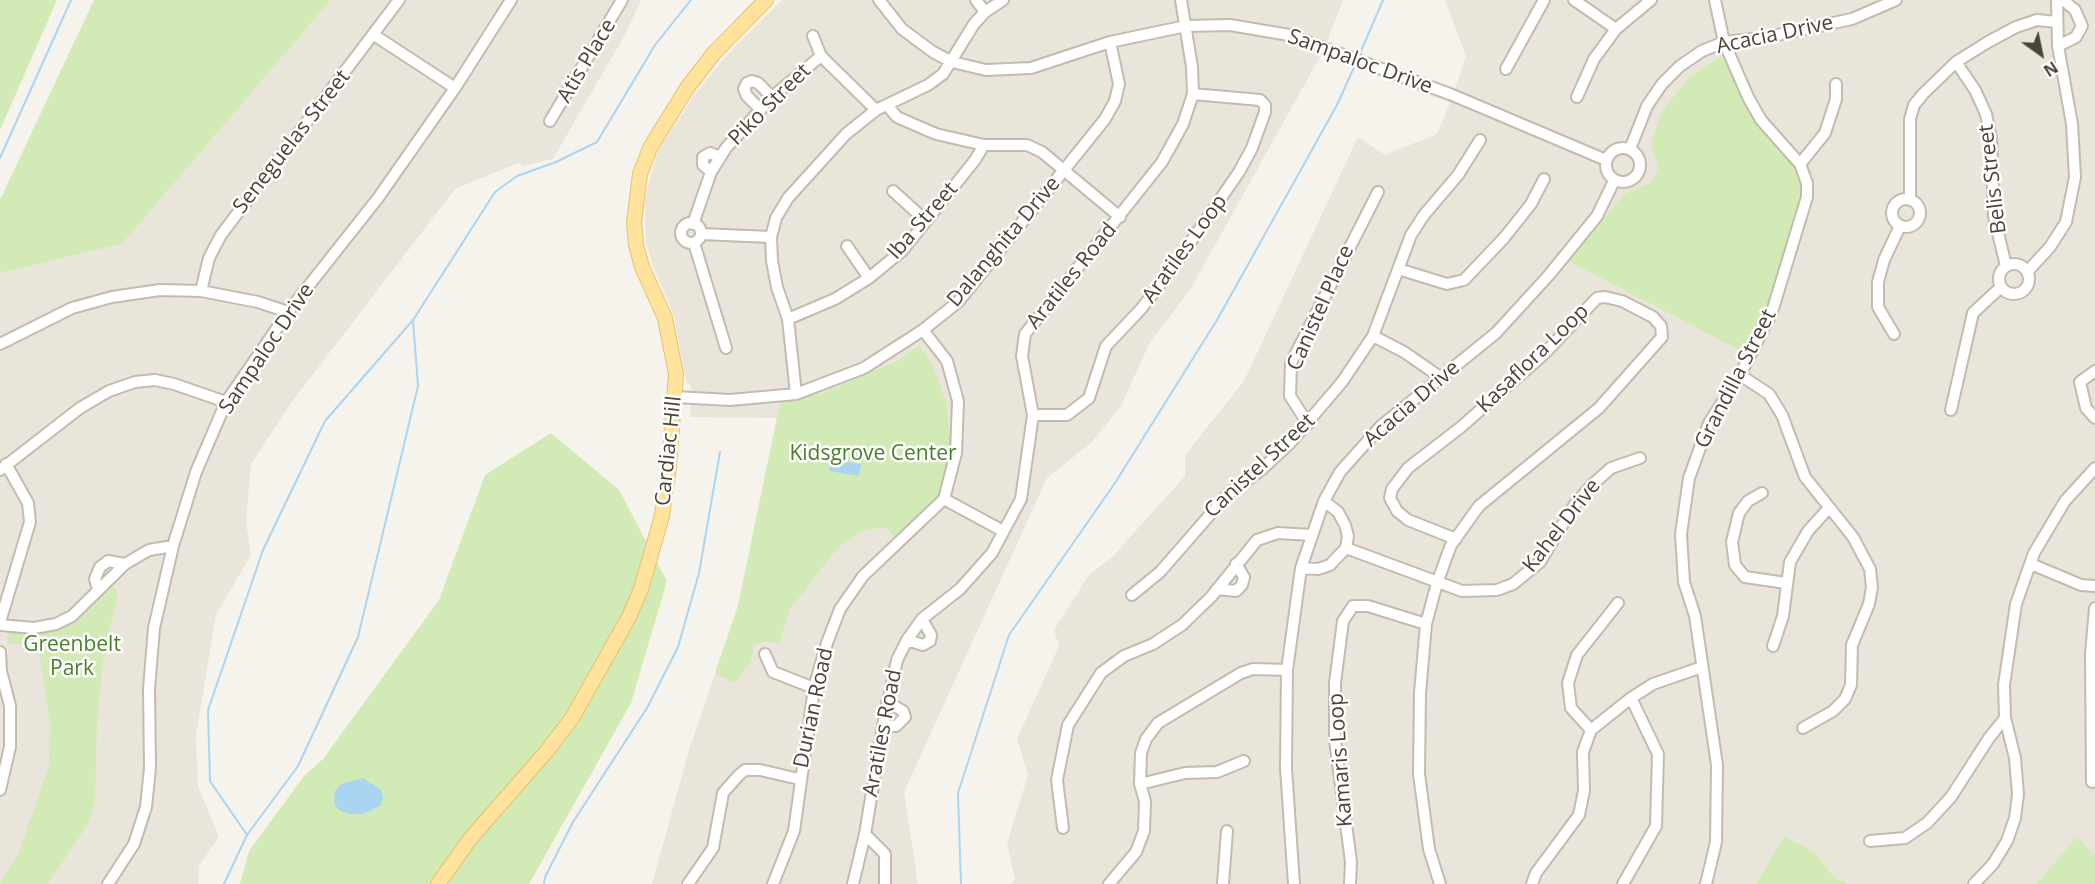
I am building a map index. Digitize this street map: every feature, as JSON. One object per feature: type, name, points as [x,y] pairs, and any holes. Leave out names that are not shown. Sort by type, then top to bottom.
[{"type":"main road","name":"Cardiac Hill","points":[[438,884],[470,839],[539,761],[572,718],[629,617],[651,559],[662,516],[676,374],[665,318],[642,267],[636,245],[635,205],[640,174],[650,148],[687,88],[714,53],[766,0]]},
{"type":"street","name":"Seneguelas Street","points":[[201,291],[209,258],[221,235],[399,0]]},
{"type":"street","name":"Sampaloc Drive","points":[[108,884],[134,844],[146,807],[154,628],[173,546],[196,472],[226,402],[288,312],[378,198],[455,88],[511,0]]},
{"type":"street","name":"Atis Place","points":[[550,121],[622,0]]},
{"type":"street","name":"Sampaloc Drive","points":[[879,0],[902,29],[952,62],[986,70],[1009,70],[1041,65],[1110,42],[1186,26],[1253,28],[1289,34],[1450,94],[1606,160]]},
{"type":"street","points":[[976,0],[985,12]]},
{"type":"street","points":[[796,394],[788,319],[777,287],[771,237],[776,218],[788,198],[846,134],[876,110],[944,74],[974,24],[985,12],[1003,0]]},
{"type":"street","name":"Aratiles Road","points":[[853,884],[865,834],[887,702],[897,660],[907,640],[922,619],[960,589],[992,553],[1021,499],[1033,415],[1022,356],[1025,334],[1120,217],[1174,142],[1193,94],[1192,67],[1181,0]]},
{"type":"street","points":[[1506,69],[1544,0]]},
{"type":"street","points":[[1574,0],[1616,29]]},
{"type":"street","points":[[1577,97],[1594,59],[1616,29],[1651,0]]},
{"type":"street","name":"Grandilla Street","points":[[1706,884],[1716,842],[1717,765],[1695,616],[1684,582],[1681,534],[1689,478],[1709,423],[1740,375],[1772,312],[1807,197],[1807,183],[1800,164],[1761,120],[1748,97],[1724,42],[1715,0]]},
{"type":"street","name":"Acacia Drive","points":[[1630,150],[1647,106],[1662,84],[1680,66],[1724,42],[1763,39],[1852,19],[1896,0]]},
{"type":"street","points":[[2027,272],[2050,247],[2066,222],[2075,177],[2072,124],[2058,46],[2057,0]]},
{"type":"street","points":[[2058,46],[2076,37],[2082,26],[2075,10],[2063,0]]},
{"type":"street","points":[[1910,200],[1910,119],[1914,105],[1956,62],[2016,27],[2037,20],[2057,22]]},
{"type":"street","points":[[374,35],[455,88]]},
{"type":"street","points":[[813,36],[821,56],[876,110]]},
{"type":"street","name":"Dalanghita Drive","points":[[675,397],[730,400],[796,394],[864,368],[923,330],[958,302],[1065,170],[1115,101],[1119,84],[1110,42]]},
{"type":"street","name":"Piko Street","points":[[693,224],[711,172],[720,157],[772,97],[821,56]]},
{"type":"street","name":"Belis Street","points":[[1956,62],[1975,90],[1986,114],[1990,138],[1994,216],[2006,266]]},
{"type":"street","points":[[760,109],[747,96],[744,89],[747,83],[753,81],[758,83],[772,97]]},
{"type":"street","points":[[1800,164],[1825,133],[1836,99],[1836,84]]},
{"type":"street","name":"Aratiles Loop","points":[[1033,415],[1067,415],[1089,398],[1107,346],[1141,309],[1172,269],[1239,172],[1252,148],[1264,112],[1265,105],[1260,99],[1193,94]]},
{"type":"street","points":[[887,105],[897,117],[913,125],[984,145],[1027,145],[1042,152],[1120,217]]},
{"type":"street","name":"Canistel Street","points":[[1132,595],[1160,572],[1220,501],[1262,469],[1308,424],[1342,382],[1373,336],[1411,235],[1424,215],[1458,176],[1480,140]]},
{"type":"street","name":"Iba Street","points":[[788,319],[835,300],[869,278],[903,250],[975,160],[984,145]]},
{"type":"street","points":[[1615,150],[1630,150],[1640,160],[1637,176],[1624,183],[1614,181],[1607,172],[1606,160],[1615,150]]},
{"type":"street","points":[[1398,269],[1447,284],[1464,280],[1504,238],[1531,204],[1544,179]]},
{"type":"street","name":"Acacia Drive","points":[[1294,884],[1286,768],[1287,670],[1301,568],[1324,501],[1340,472],[1381,426],[1496,333],[1549,275],[1597,216],[1614,181]]},
{"type":"street","points":[[893,191],[926,221]]},
{"type":"street","name":"Canistel Place","points":[[1308,424],[1296,410],[1290,396],[1291,363],[1378,192]]},
{"type":"street","points":[[1910,200],[1918,206],[1919,219],[1912,225],[1900,226],[1893,217],[1893,209],[1899,202],[1910,200]]},
{"type":"street","points":[[693,224],[700,228],[701,234],[694,243],[687,242],[681,234],[684,227],[693,224]]},
{"type":"street","points":[[1894,334],[1878,307],[1878,289],[1884,260],[1900,226]]},
{"type":"street","points":[[701,234],[771,237]]},
{"type":"street","points":[[694,243],[726,348]]},
{"type":"street","points":[[847,246],[869,278]]},
{"type":"street","points":[[2018,265],[2027,272],[2029,282],[2024,291],[2014,295],[2001,287],[2000,273],[2006,266],[2018,265]]},
{"type":"street","points":[[1951,410],[1973,313],[2001,287]]},
{"type":"street","points":[[0,344],[72,308],[112,297],[160,290],[201,291],[258,302],[288,312]]},
{"type":"street","name":"Kasaflora Loop","points":[[1437,583],[1456,539],[1479,506],[1575,429],[1620,386],[1662,337],[1661,326],[1653,317],[1622,301],[1605,297],[1597,298],[1544,354],[1461,427],[1408,468],[1392,489],[1390,498],[1397,511],[1408,519],[1456,539]]},
{"type":"street","points":[[923,330],[947,361],[958,401],[957,453],[944,500],[1003,531]]},
{"type":"street","points":[[1373,336],[1404,352],[1440,377]]},
{"type":"street","points":[[2095,371],[2080,382],[2086,408],[2095,418]]},
{"type":"street","points":[[1740,375],[1769,394],[1782,415],[1805,477],[1828,509],[1853,537],[1865,557],[1872,587],[1869,604],[1852,645],[1853,671],[1845,699],[1821,720],[1803,728]]},
{"type":"street","points":[[173,546],[148,550],[125,564],[112,561],[100,567],[94,579],[98,589],[72,616],[57,624],[34,628],[0,623],[30,522],[28,503],[22,488],[3,467],[80,408],[110,391],[135,382],[155,380],[174,384],[226,402]]},
{"type":"street","name":"Kahel Drive","points":[[1346,548],[1462,591],[1478,592],[1513,584],[1540,562],[1575,504],[1592,485],[1611,468],[1640,458]]},
{"type":"street","points":[[1974,884],[1993,864],[2007,841],[2015,818],[2018,794],[2016,767],[2005,718],[2008,646],[2016,604],[2031,564],[2065,501],[2095,468]]},
{"type":"street","points":[[1762,493],[1749,501],[1739,513],[1732,542],[1735,565],[1745,577],[1786,583]]},
{"type":"street","name":"Durian Road","points":[[773,884],[794,831],[799,779],[814,688],[840,609],[863,576],[944,500]]},
{"type":"street","points":[[1301,568],[1318,569],[1330,565],[1346,548],[1348,536],[1345,525],[1338,512],[1324,501]]},
{"type":"street","points":[[1773,646],[1783,616],[1790,562],[1808,531],[1828,509]]},
{"type":"street","points":[[1063,828],[1057,780],[1068,725],[1101,673],[1124,656],[1153,644],[1182,625],[1217,589],[1257,540],[1278,533],[1312,535]]},
{"type":"street","points":[[1217,589],[1236,591],[1242,585],[1244,577],[1236,564]]},
{"type":"street","points":[[2031,564],[2081,585],[2095,586]]},
{"type":"street","points":[[1437,583],[1426,624],[1420,693],[1419,774],[1429,849],[1440,884]]},
{"type":"street","points":[[1591,730],[1571,708],[1568,683],[1578,655],[1618,603]]},
{"type":"street","name":"Kamaris Loop","points":[[1350,884],[1351,862],[1335,740],[1335,683],[1343,621],[1353,606],[1368,606],[1426,624]]},
{"type":"street","points":[[2092,782],[2091,654],[2095,608]]},
{"type":"street","points":[[907,640],[923,645],[930,641],[931,635],[922,619]]},
{"type":"street","points":[[0,652],[1,671],[10,706],[10,747],[0,790]]},
{"type":"street","points":[[765,654],[773,672],[814,688]]},
{"type":"street","points":[[1532,884],[1536,873],[1579,815],[1584,791],[1583,752],[1591,730],[1631,698],[1653,684],[1702,668]]},
{"type":"street","points":[[1109,884],[1137,852],[1144,831],[1145,801],[1140,784],[1141,753],[1146,739],[1158,723],[1241,673],[1253,669],[1287,670]]},
{"type":"street","points":[[1623,884],[1656,826],[1658,754],[1631,698]]},
{"type":"street","points":[[883,726],[896,726],[905,717],[903,711],[887,702]]},
{"type":"street","points":[[1870,841],[1905,838],[1926,823],[1951,797],[1989,738],[2005,718]]},
{"type":"street","points":[[1140,784],[1185,773],[1217,771],[1244,761]]},
{"type":"street","points":[[688,884],[713,848],[723,794],[738,776],[745,770],[760,770],[799,779]]},
{"type":"street","points":[[1223,884],[1227,831]]},
{"type":"street","points":[[865,834],[885,854],[885,884]]},
{"type":"shaded area","points":[[331,0],[641,0],[626,33],[553,159],[523,166],[518,163],[455,189],[291,403],[251,464],[246,521],[251,555],[216,615],[196,736],[198,786],[219,837],[199,866],[198,884],[0,884],[0,273],[122,244]]},
{"type":"shaded area","points":[[782,0],[1343,0],[1327,42],[1455,89],[1466,56],[1445,0],[2095,0],[2095,855],[2077,838],[2036,884],[1847,884],[1835,878],[1815,852],[1784,836],[1756,884],[1011,884],[1015,880],[1007,843],[1028,775],[1017,739],[1059,646],[1054,630],[1089,575],[1114,555],[1185,476],[1185,455],[1244,381],[1358,137],[1385,155],[1437,134],[1450,103],[1321,55],[1190,290],[1149,344],[1121,406],[1091,443],[1047,478],[904,792],[918,884],[652,884],[689,750],[738,606],[777,418],[690,417],[692,388],[686,381],[674,316],[646,243],[645,198],[657,153],[694,95],[727,55]]},
{"type":"green space","points":[[0,0],[57,0],[0,130]]},
{"type":"green space","points":[[94,0],[331,0],[122,244],[0,273],[0,200]]},
{"type":"green space","points":[[1722,56],[1758,124],[1798,165],[1805,198],[1770,310],[1747,354],[1569,261],[1624,194],[1650,183],[1659,167],[1651,145],[1661,113],[1690,76]]},
{"type":"green space","name":"Kidsgrove Center","points":[[919,346],[933,366],[946,403],[952,451],[939,496],[896,539],[887,528],[867,529],[840,545],[790,609],[779,644],[767,641],[754,645],[751,662],[734,683],[715,673],[738,606],[780,403],[824,392],[897,361]]},
{"type":"green space","points":[[551,433],[619,490],[667,581],[631,703],[529,884],[240,884],[249,851],[304,776],[323,759],[439,600],[485,475]]},
{"type":"green space","name":"Greenbelt Park","points":[[111,583],[118,593],[103,659],[97,721],[95,800],[88,824],[48,884],[0,884],[19,852],[49,766],[50,722],[38,644],[8,644],[7,635],[13,629],[33,632],[57,630],[74,621]]},
{"type":"green space","points":[[1784,836],[1815,852],[1835,878],[1847,884],[1756,884]]},
{"type":"green space","points":[[2077,837],[2095,855],[2095,884],[2036,884]]},
{"type":"water","points":[[831,459],[861,464],[859,476],[829,471]]},
{"type":"water","points":[[363,778],[381,790],[383,798],[380,806],[363,814],[349,814],[339,810],[334,803],[335,791],[341,784]]},
{"type":"waterway","points":[[0,158],[71,0]]},
{"type":"waterway","points":[[247,835],[210,781],[208,710],[263,550],[325,421],[413,320],[495,192],[517,176],[556,162],[597,142],[655,45],[691,0]]},
{"type":"waterway","points":[[1358,58],[1383,0]]},
{"type":"waterway","points":[[961,884],[958,793],[1009,635],[1115,483],[1217,320],[1337,105],[1356,63]]},
{"type":"waterway","points":[[224,884],[247,835],[298,766],[358,637],[418,386],[413,320]]},
{"type":"waterway","points":[[544,884],[545,877],[573,822],[647,708],[678,647],[699,573],[720,452]]}]
